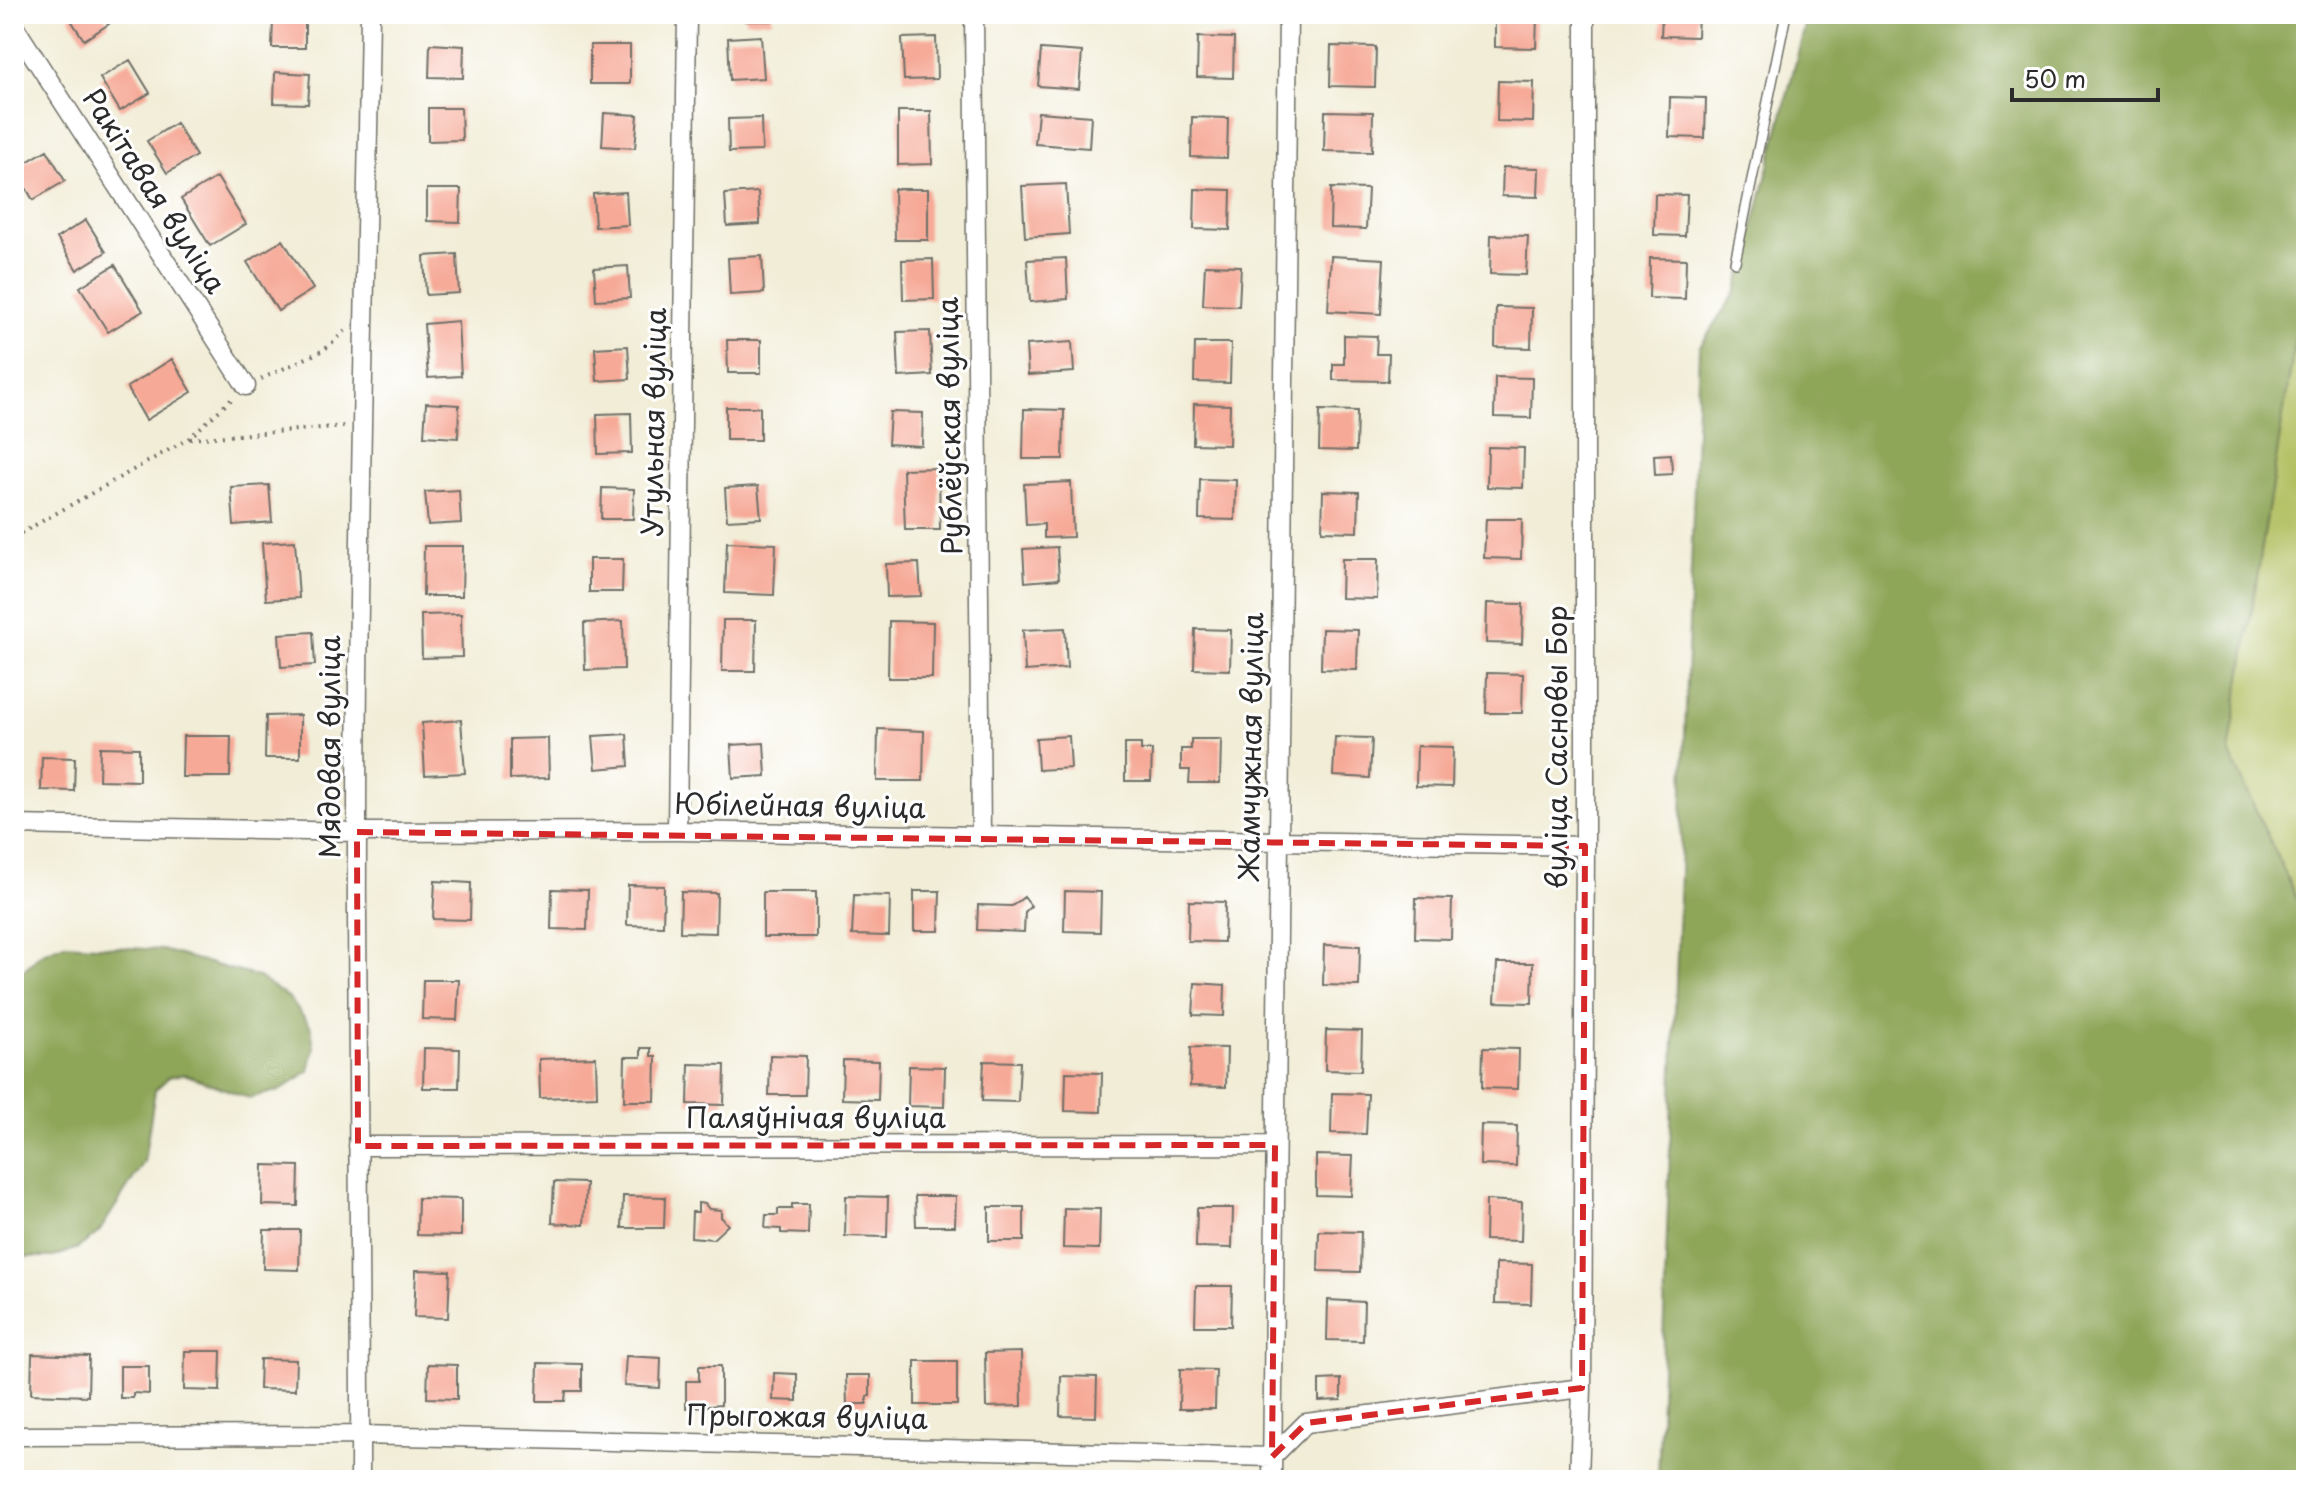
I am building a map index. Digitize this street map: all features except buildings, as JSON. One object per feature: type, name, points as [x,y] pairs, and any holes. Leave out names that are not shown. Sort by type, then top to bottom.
[{"type":"street","name":"Мядовая вуліца","points":[[360,1480],[357,832],[361,424],[366,311],[370,14]]},
{"type":"street","name":"Утульная вуліца","points":[[677,831],[687,14]]},
{"type":"street","name":"Рублёўская вуліца","points":[[974,14],[981,837]]},
{"type":"street","name":"Жамчужная вуліца","points":[[1272,1480],[1288,14]]},
{"type":"street","name":"вуліца Сасновы Бор","points":[[1579,1480],[1585,846],[1585,14]]},
{"type":"street","name":"Ракітавая вуліца","points":[[14,26],[246,386]]},
{"type":"street","name":"Юбілейная вуліца","points":[[14,825],[357,832],[677,831],[1585,846]]},
{"type":"street","name":"Паляўнічая вуліца","points":[[358,1146],[1275,1145]]},
{"type":"street","points":[[1272,1457],[1306,1423],[1582,1388]]},
{"type":"street","name":"Прыгожая вуліца","points":[[14,1436],[360,1435],[1272,1457]]},
{"type":"lane","points":[[1735,262],[1786,14]]},
{"type":"path","points":[[14,537],[188,439],[246,386],[324,350],[366,311]]},
{"type":"path","points":[[188,439],[361,424]]},
{"type":"highlighted area","points":[[357,832],[1585,846],[1582,1388],[1306,1423],[1272,1457],[1275,1145],[358,1146]]},
{"type":"green space","points":[[1808,14],[2306,14],[2306,273],[2229,752],[2306,919],[2306,1480],[1658,1480],[1699,348],[1737,290]]},
{"type":"green space","points":[[2306,273],[2306,919],[2229,752]]},
{"type":"green space","points":[[64,944],[162,950],[258,977],[289,998],[311,1027],[314,1048],[309,1071],[281,1090],[249,1098],[184,1074],[169,1077],[155,1090],[144,1162],[99,1232],[78,1248],[54,1257],[14,1257],[14,980],[40,954]]}]
